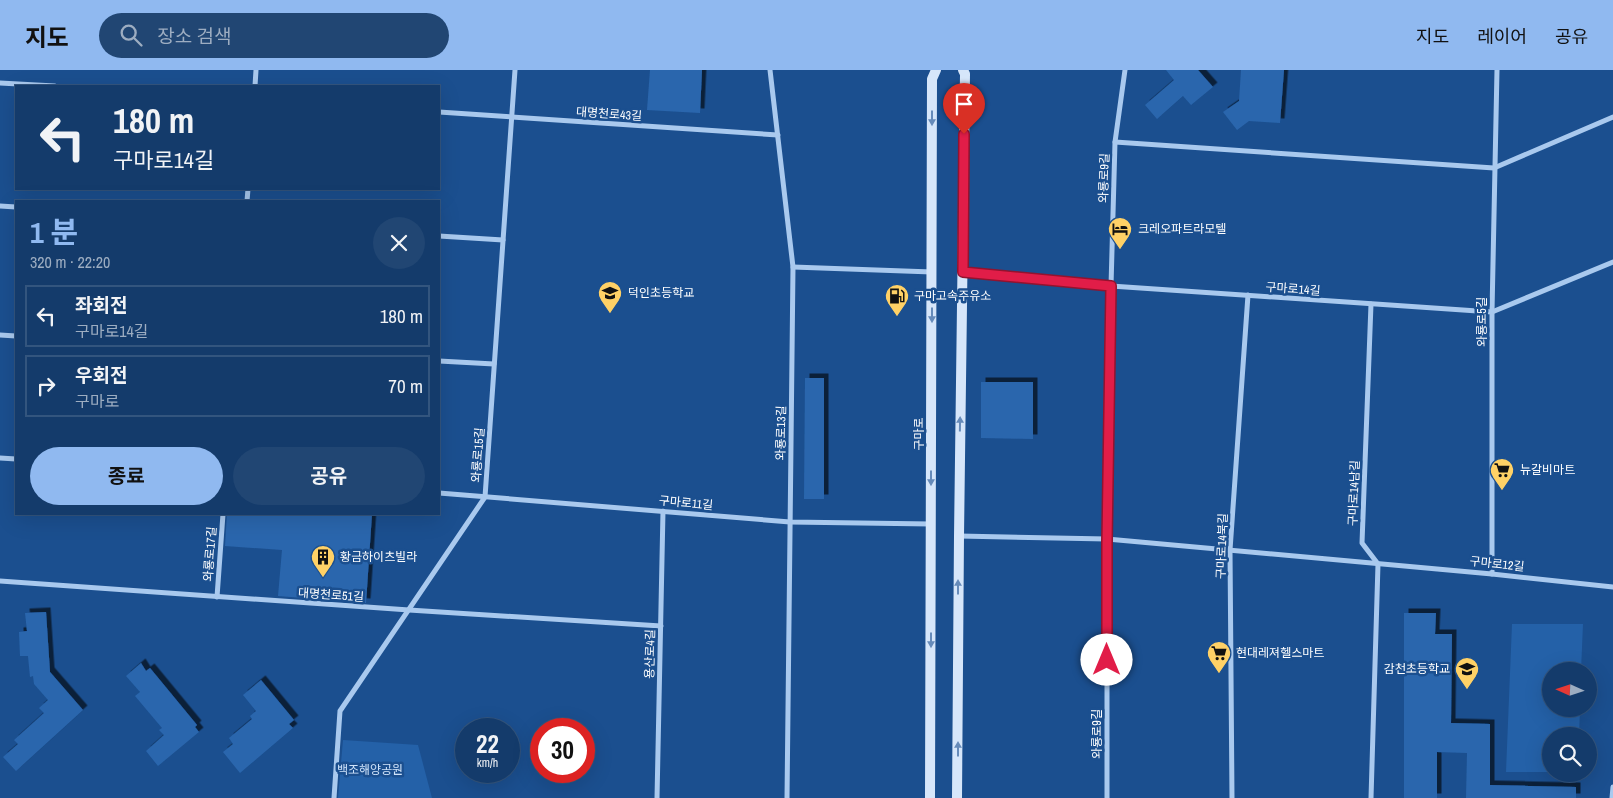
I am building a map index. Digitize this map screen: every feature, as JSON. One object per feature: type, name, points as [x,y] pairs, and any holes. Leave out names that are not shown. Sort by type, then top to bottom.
[{"type":"main road","name":"구마로","points":[[930,798],[932,79],[936,70]]},
{"type":"main road","points":[[957,798],[963,272],[964,74],[962,70]]},
{"type":"street","points":[[255,85],[256,70]]},
{"type":"street","name":"와룡로15길","points":[[334,798],[340,711],[484,497],[515,70]]},
{"type":"street","name":"와룡로13길","points":[[770,70],[794,267],[786,798]]},
{"type":"street","name":"와룡로9길","points":[[1107,798],[1107,539],[1111,286],[1116,142],[1125,70]]},
{"type":"street","name":"와룡로5길","points":[[1492,574],[1492,312],[1497,70]]},
{"type":"street","points":[[0,83],[36,85]]},
{"type":"street","name":"대명천로43길","points":[[440,112],[778,134]]},
{"type":"street","points":[[1116,142],[1494,168],[1613,117]]},
{"type":"street","points":[[0,206],[15,207]]},
{"type":"street","points":[[440,236],[503,240]]},
{"type":"street","name":"구마로14길","points":[[963,272],[1111,286],[1492,312],[1613,262]]},
{"type":"street","points":[[794,267],[932,272]]},
{"type":"street","name":"구마로14북길","points":[[1232,798],[1230,550],[1248,295]]},
{"type":"street","name":"구마로14남길","points":[[1371,304],[1362,542],[1378,564]]},
{"type":"street","points":[[0,335],[15,336]]},
{"type":"street","points":[[440,361],[494,364]]},
{"type":"street","points":[[0,458],[15,459]]},
{"type":"street","name":"구마로11길","points":[[440,493],[790,522],[931,524]]},
{"type":"street","name":"용산로4길","points":[[657,798],[663,511]]},
{"type":"street","name":"와룡로17길","points":[[217,596],[223,515]]},
{"type":"street","name":"구마로12길","points":[[959,536],[1107,539],[1492,574],[1613,587]]},
{"type":"street","points":[[1371,798],[1378,564]]},
{"type":"street","name":"대명천로51길","points":[[0,581],[661,626]]},
{"type":"street","points":[[1612,798],[1613,787]]},
{"type":"green space","points":[[1512,624],[1583,624],[1581,662],[1542,662],[1542,718],[1580,718],[1579,727],[1542,727],[1542,772],[1506,772]]},
{"type":"green space","name":"백조해양공원","points":[[343,740],[418,745],[432,798],[338,798]]},
{"type":"building","points":[[650,70],[702,70],[700,113],[647,110]]},
{"type":"building","points":[[1166,70],[1198,70],[1213,87],[1191,105],[1183,96],[1157,119],[1145,105],[1174,80]]},
{"type":"building","points":[[1241,70],[1284,70],[1280,123],[1249,121],[1237,130],[1223,112],[1239,101]]},
{"type":"building","points":[[805,378],[824,378],[824,499],[804,499]]},
{"type":"building","points":[[981,382],[1033,382],[1033,439],[981,438]]},
{"type":"building","name":"황금하이츠빌라","points":[[227,515],[372,515],[366,603],[278,596],[282,550],[225,546]]},
{"type":"building","points":[[46,612],[50,672],[83,710],[16,771],[3,757],[18,744],[14,740],[44,713],[39,708],[48,700],[34,684],[33,676],[30,677],[28,656],[20,656],[19,632],[27,631],[25,613]]},
{"type":"building","name":"감천초등학교","points":[[1404,613],[1436,613],[1435,634],[1452,634],[1451,723],[1490,724],[1490,785],[1576,787],[1576,798],[1466,798],[1467,753],[1437,752],[1437,798],[1404,798]]},
{"type":"building","points":[[141,663],[146,671],[150,668],[197,725],[195,727],[199,732],[158,766],[146,751],[164,735],[159,730],[162,728],[135,696],[140,692],[126,676]]},
{"type":"building","points":[[261,680],[294,720],[289,724],[293,728],[240,773],[223,752],[233,744],[229,738],[252,719],[250,716],[256,711],[243,695]]},
{"type":"place","name":"크레오파트라모텔","points":[[1120,250]]},
{"type":"place","name":"덕인초등학교","points":[[610,314]]},
{"type":"place","name":"구마고속주유소","points":[[897,317]]},
{"type":"place","name":"뉴갈비마트","points":[[1502,491]]},
{"type":"place","name":"황금하이츠빌라","points":[[323,578]]},
{"type":"place","name":"현대레져헬스마트","points":[[1219,674]]},
{"type":"place","name":"감천초등학교","points":[[1467,690]]},
{"type":"route","points":[[964,134],[963,272],[1111,286],[1107,660]]}]
